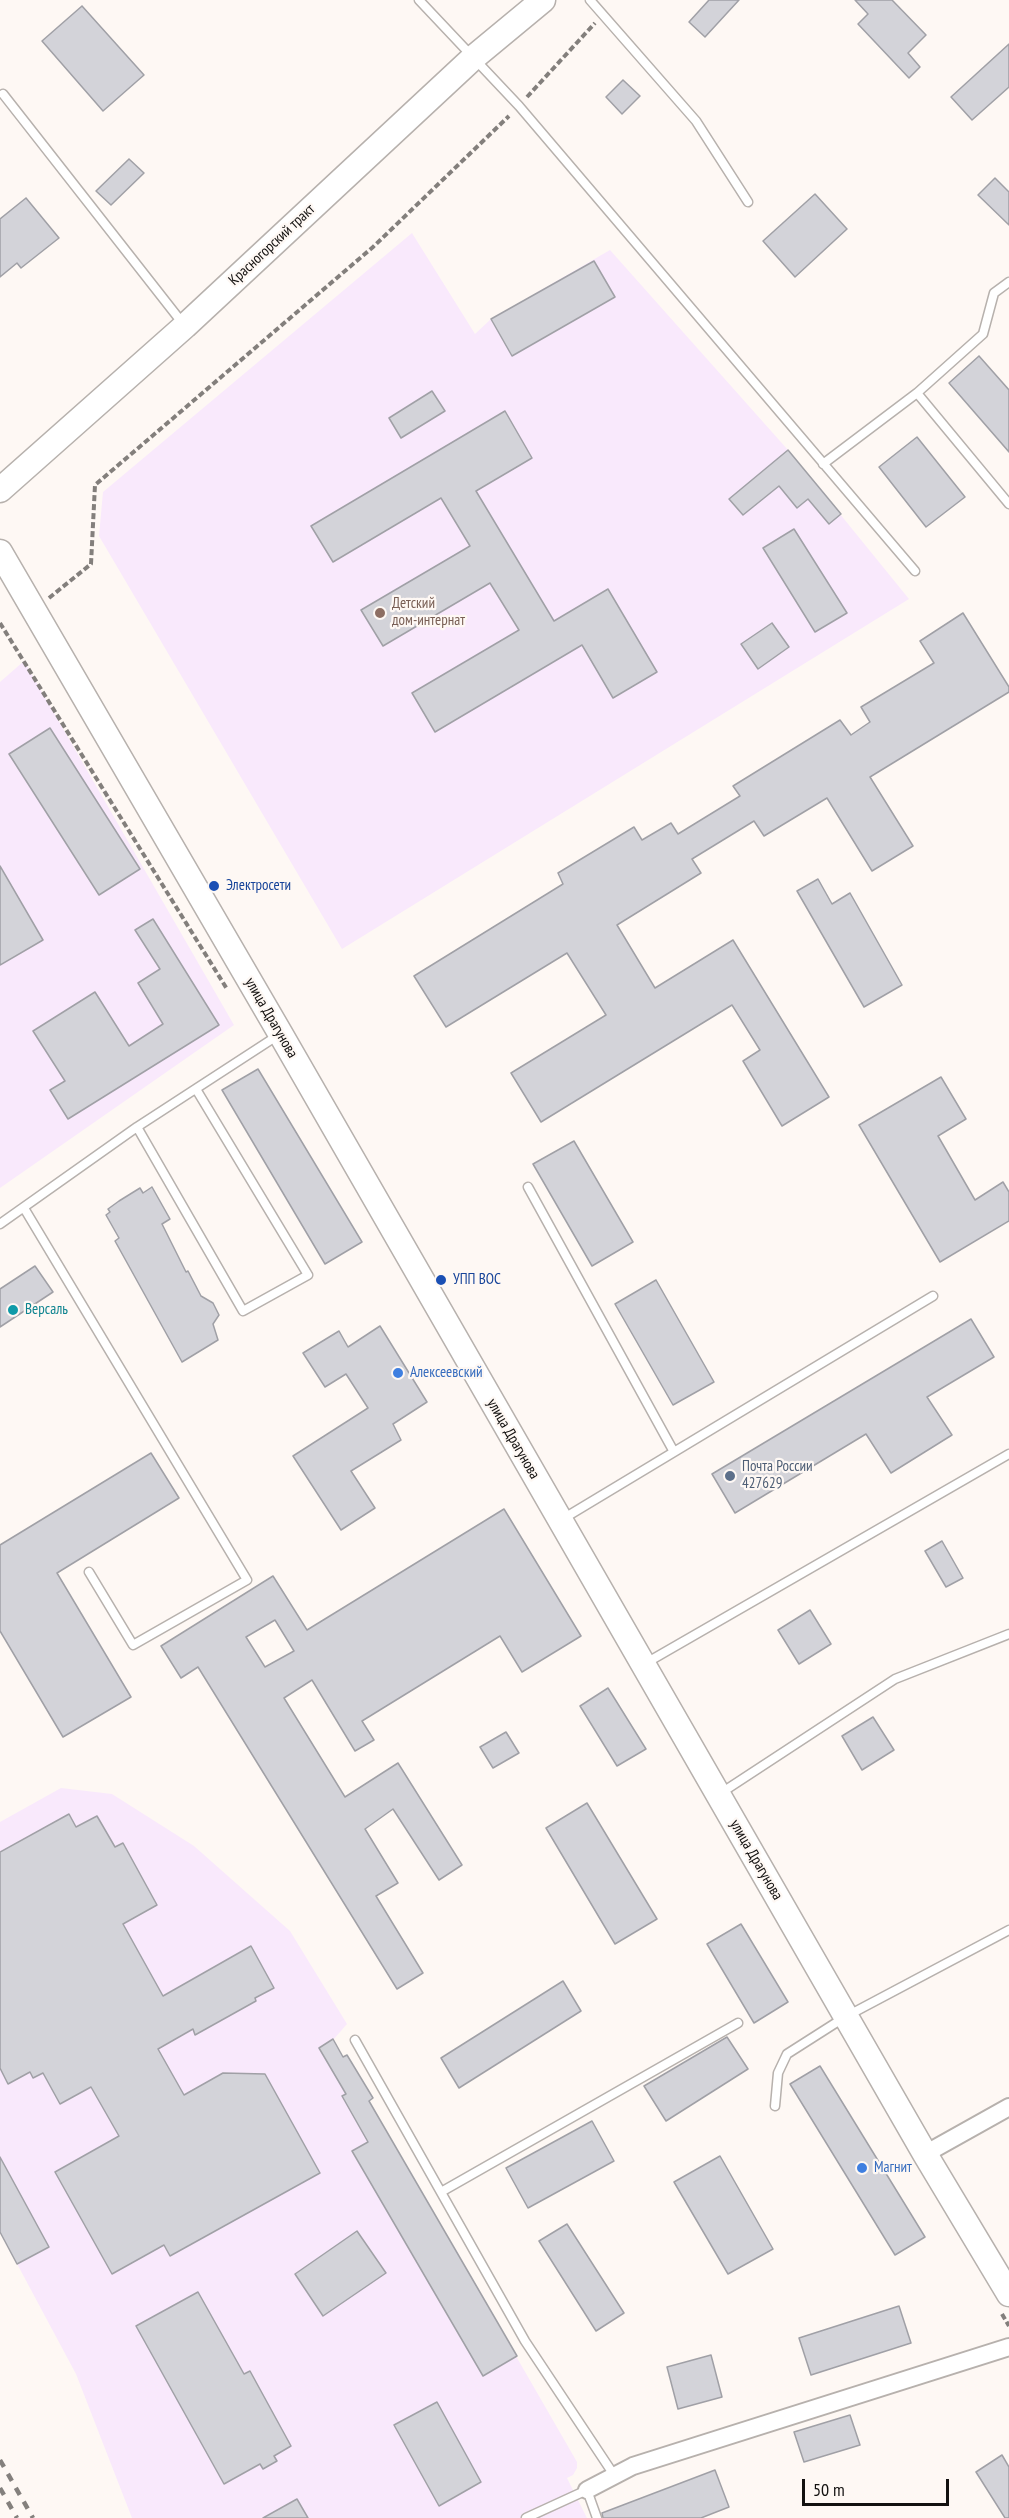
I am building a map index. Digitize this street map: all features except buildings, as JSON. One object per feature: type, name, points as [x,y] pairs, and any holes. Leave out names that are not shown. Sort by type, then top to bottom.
[{"type":"main road","name":"Красногорский тракт","points":[[0,490],[185,326],[473,58],[540,1]]},
{"type":"main road","name":"улица Драгунова","points":[[0,552],[924,2154],[1009,2294]]},
{"type":"street","points":[[924,2154],[1009,2107]]},
{"type":"street","points":[[587,2490],[633,2466],[1009,2348]]},
{"type":"lane","points":[[419,0],[519,106],[915,571]]},
{"type":"lane","points":[[590,0],[696,121],[748,201]]},
{"type":"lane","points":[[3,94],[185,326]]},
{"type":"lane","points":[[823,464],[917,393],[983,334],[994,293],[1009,282]]},
{"type":"lane","points":[[917,393],[1009,504]]},
{"type":"lane","points":[[0,1224],[137,1127],[280,1034]]},
{"type":"lane","points":[[137,1127],[243,1311],[308,1275],[196,1089]]},
{"type":"lane","points":[[528,1187],[674,1452]]},
{"type":"lane","points":[[24,1208],[247,1580],[134,1645],[89,1572]]},
{"type":"lane","points":[[560,1521],[933,1296]]},
{"type":"lane","points":[[643,1664],[1009,1454]]},
{"type":"lane","points":[[718,1795],[895,1679],[1009,1634]]},
{"type":"lane","points":[[775,2106],[778,2073],[787,2054],[845,2017],[1009,1930]]},
{"type":"lane","points":[[441,2192],[738,2023]]},
{"type":"lane","points":[[355,2040],[525,2341],[615,2475]]},
{"type":"lane","points":[[526,2518],[587,2490],[597,2518]]},
{"type":"path","points":[[35,610],[91,564],[95,485],[373,247],[519,106],[602,15]]},
{"type":"shaded area","points":[[412,233],[475,334],[491,319],[610,250],[788,450],[909,599],[342,949],[99,536],[103,492]]},
{"type":"shaded area","points":[[24,661],[234,1025],[0,1188],[0,682]]},
{"type":"shaded area","points":[[61,1788],[112,1794],[194,1846],[290,1931],[347,2024],[333,2040],[343,2057],[347,2055],[373,2098],[369,2101],[577,2462],[573,2475],[567,2478],[587,2518],[132,2518],[76,2374],[0,2232],[0,1822]]},
{"type":"railway","points":[[0,2460],[33,2518]]},
{"type":"railway","points":[[0,2488],[17,2518]]},
{"type":"place","name":"Детский дом-интернат","points":[[380,613]]},
{"type":"place","name":"Электросети","points":[[214,886]]},
{"type":"place","name":"УПП ВОС","points":[[441,1280]]},
{"type":"place","name":"Версаль","points":[[13,1310]]},
{"type":"place","name":"Алексеевский","points":[[398,1373]]},
{"type":"place","name":"Почта России 427629","points":[[730,1476]]},
{"type":"place","name":"Магнит","points":[[862,2168]]}]
